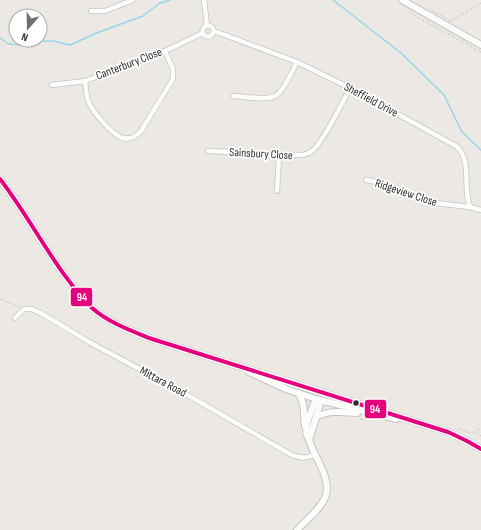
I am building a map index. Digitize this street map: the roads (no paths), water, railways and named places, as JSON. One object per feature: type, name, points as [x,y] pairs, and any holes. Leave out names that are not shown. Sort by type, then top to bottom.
[{"type":"main road","points":[[402,0],[481,45]]},
{"type":"main road","points":[[0,179],[17,201],[52,258],[78,293],[93,308],[110,320],[148,338],[277,378],[369,410],[412,423],[481,449]]},
{"type":"main road","points":[[236,366],[298,394],[369,410]]},
{"type":"main road","points":[[277,378],[311,393],[318,399]]},
{"type":"main road","points":[[297,530],[320,505],[326,495],[327,484],[326,478],[314,455],[306,433],[304,404],[298,394]]},
{"type":"main road","points":[[309,440],[316,417],[318,399]]},
{"type":"main road","points":[[306,430],[318,399]]},
{"type":"main road","points":[[316,417],[323,413],[369,410]]},
{"type":"street","points":[[91,11],[105,11],[133,0]]},
{"type":"street","points":[[204,0],[207,25]]},
{"type":"street","points":[[207,25],[212,27],[214,31],[209,36],[203,33],[203,28],[207,25]]},
{"type":"street","name":"Sheffield Drive","points":[[214,31],[297,62],[350,88],[449,141],[460,149],[464,156],[466,164],[466,198],[470,206]]},
{"type":"street","name":"Canterbury Close","points":[[52,85],[85,81],[165,50],[203,33]]},
{"type":"street","points":[[85,81],[86,96],[92,109],[114,134],[124,138],[134,137],[141,132],[173,79],[173,69],[165,50]]},
{"type":"street","points":[[233,96],[268,98],[274,96],[281,91],[297,62]]},
{"type":"street","name":"Sainsbury Close","points":[[208,151],[300,155],[312,151],[320,141],[350,88]]},
{"type":"street","points":[[277,191],[279,155]]},
{"type":"street","name":"Ridgeview Close","points":[[366,180],[382,183],[439,204],[470,206]]},
{"type":"street","points":[[470,206],[481,210]]},
{"type":"street","name":"Mittara Road","points":[[15,318],[24,309],[31,309],[41,313],[96,346],[184,393],[295,456],[304,458],[314,455]]},
{"type":"waterway","points":[[0,38],[9,44],[21,45],[40,41],[53,41],[70,45],[99,32],[143,16],[160,3],[170,0]]},
{"type":"waterway","points":[[333,0],[401,53],[444,95],[462,132],[481,150]]}]
